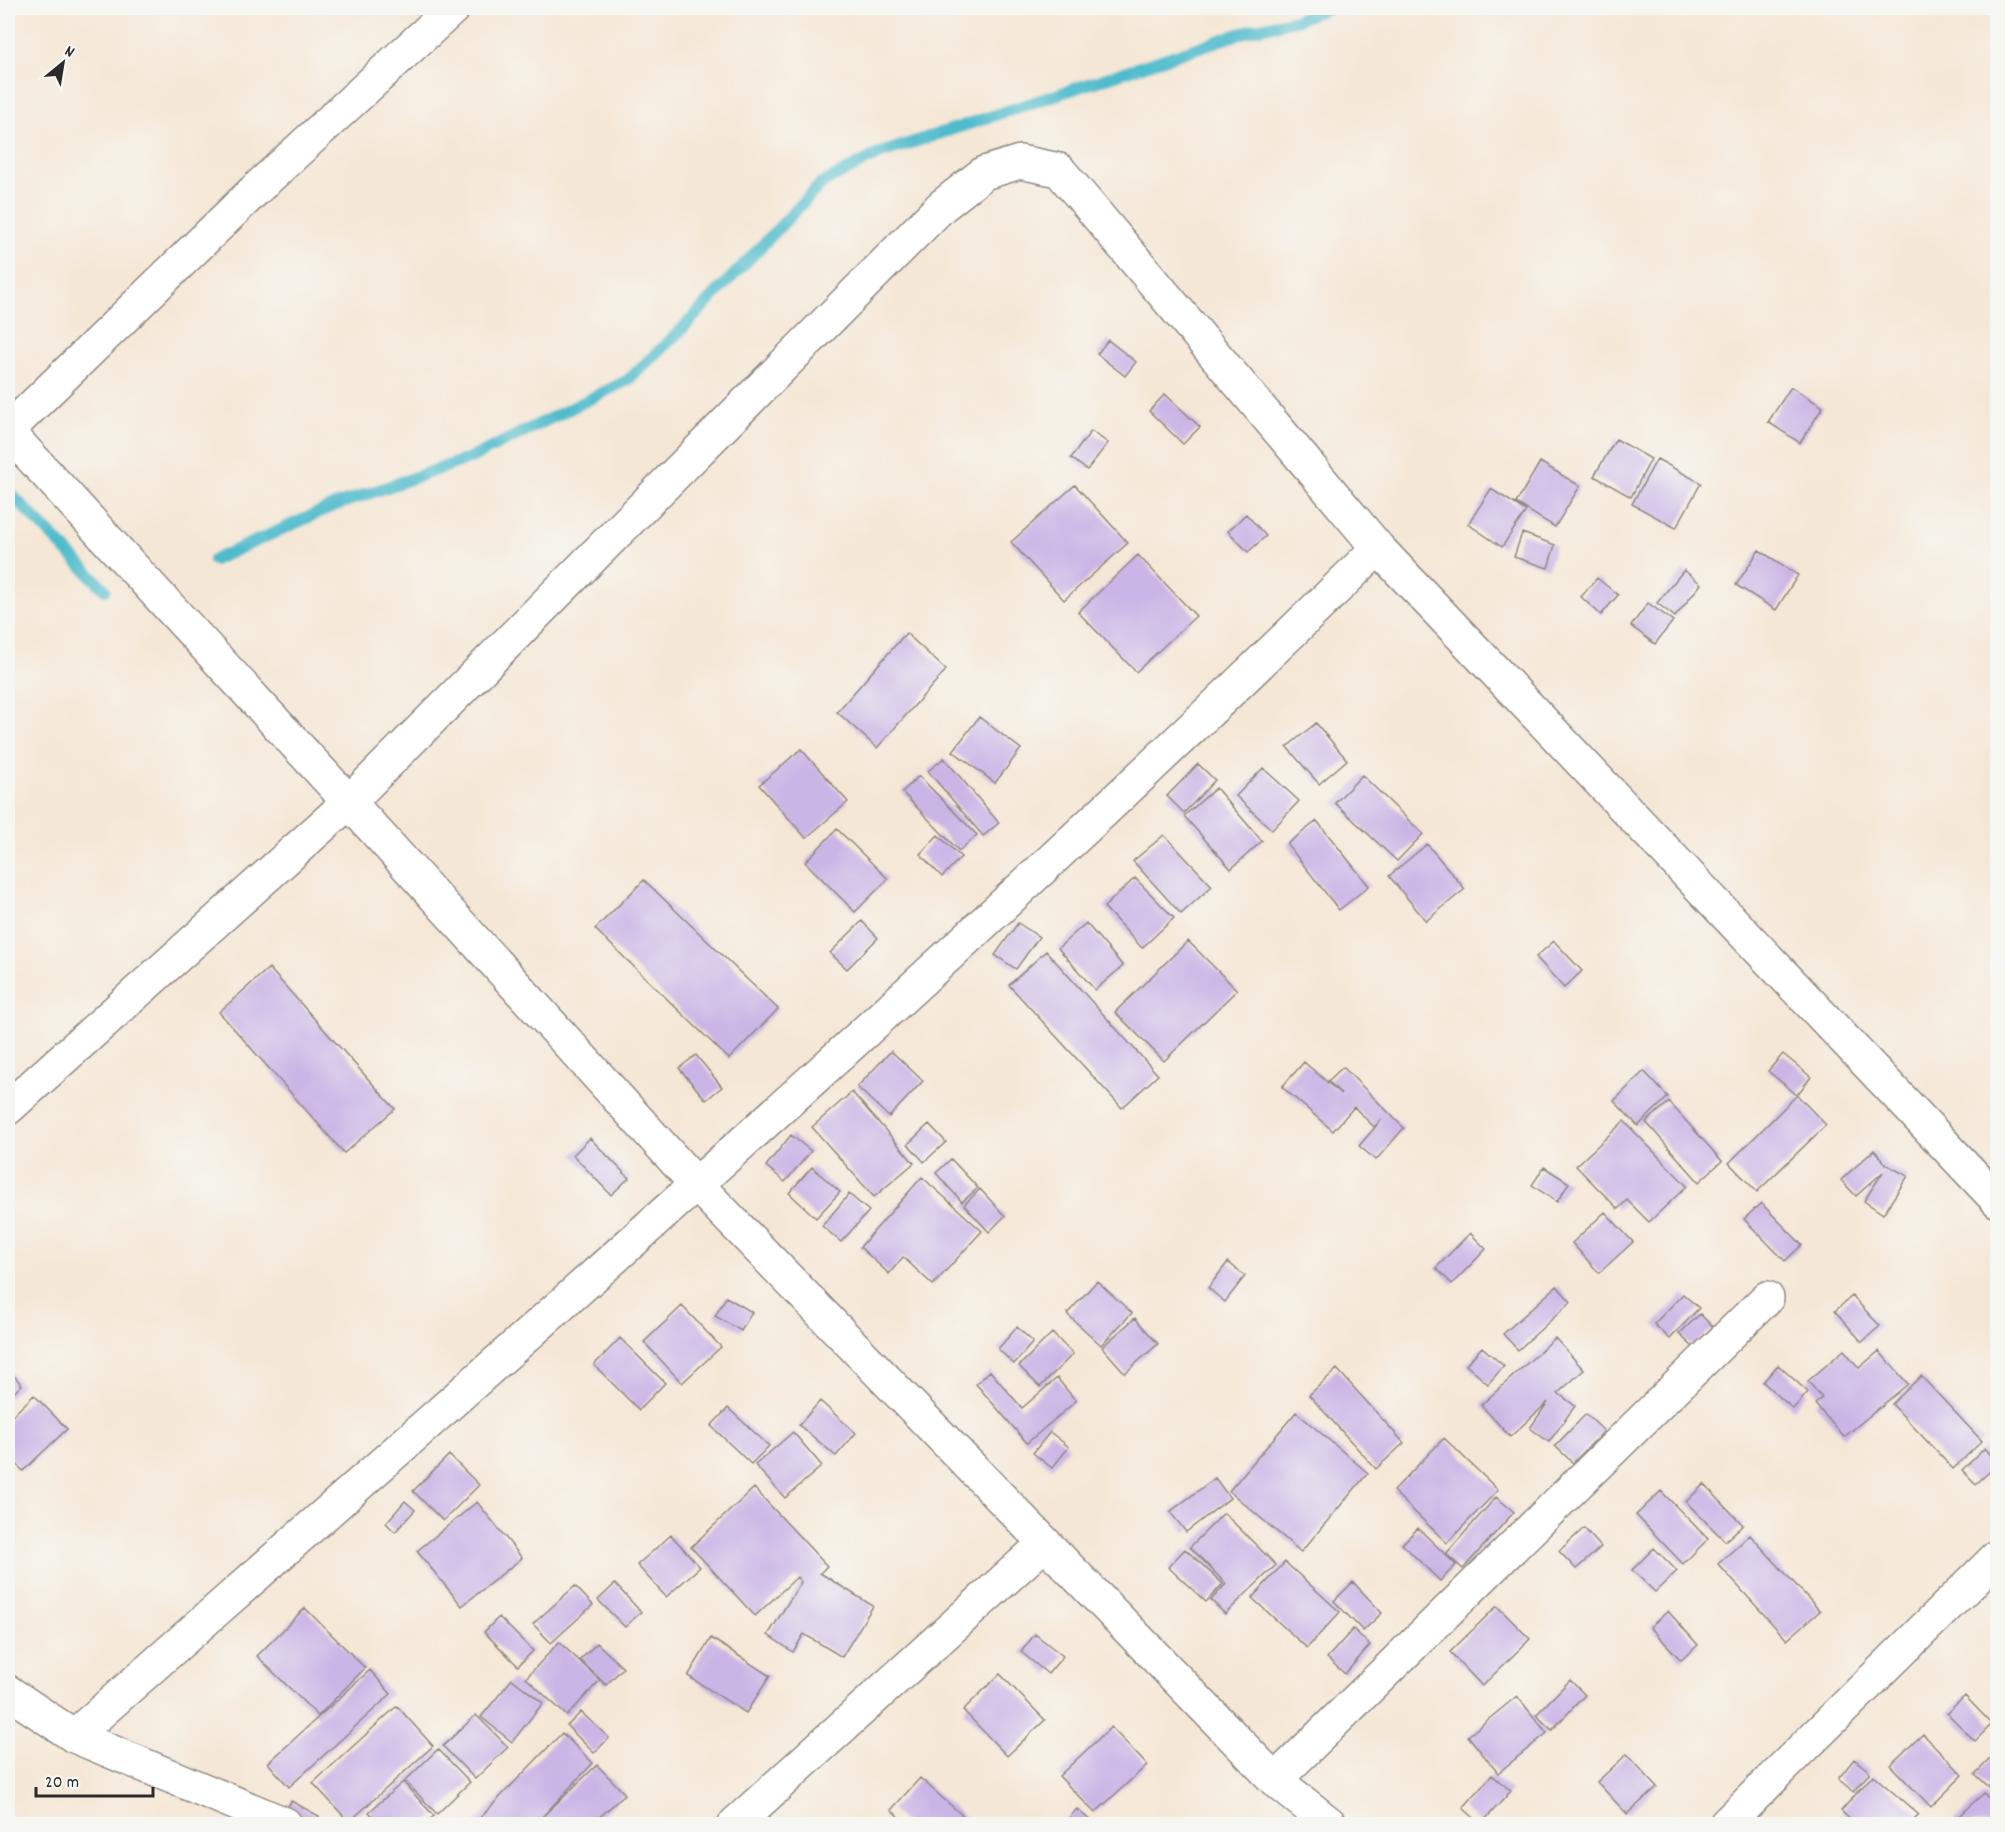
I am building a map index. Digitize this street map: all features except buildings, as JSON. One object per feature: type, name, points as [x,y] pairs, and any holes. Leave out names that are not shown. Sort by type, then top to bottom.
[{"type":"street","points":[[453,8],[254,190],[8,431],[697,1185],[1275,1780],[1330,1824]]},
{"type":"street","points":[[8,1108],[349,802],[942,206],[984,173],[1020,162],[1059,170],[1378,548],[1998,1200]]},
{"type":"street","points":[[74,1736],[697,1185],[1232,692],[1378,548]]},
{"type":"street","points":[[1275,1780],[1767,1298]]},
{"type":"street","points":[[735,1824],[1044,1544]]},
{"type":"street","points":[[1726,1824],[1998,1556]]},
{"type":"street","points":[[8,1692],[74,1736],[285,1824]]},
{"type":"waterway","points":[[214,560],[333,506],[473,457],[628,380],[679,332],[821,184],[878,154],[1251,30],[1296,20],[1328,8]]},
{"type":"waterway","points":[[8,491],[105,590]]}]
